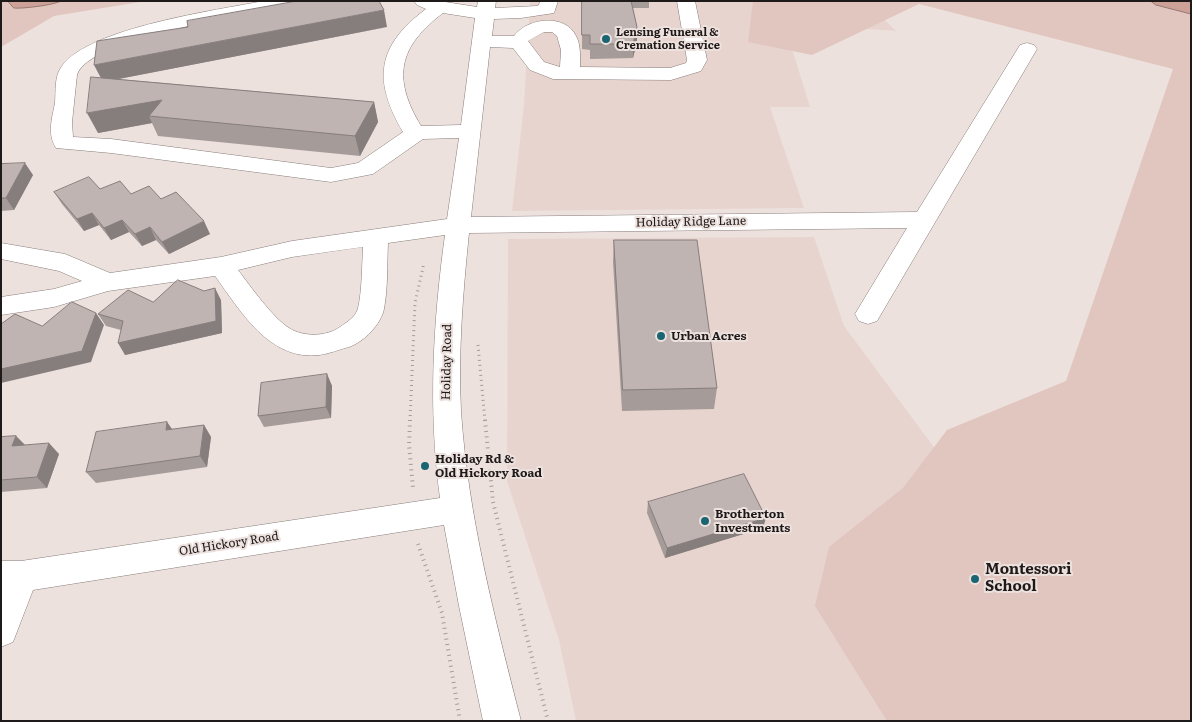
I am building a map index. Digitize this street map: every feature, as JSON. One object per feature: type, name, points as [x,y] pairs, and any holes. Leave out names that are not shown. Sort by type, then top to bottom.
[{"type":"street","points":[[294,1],[163,27],[102,44],[78,58],[70,68],[60,132],[64,142],[111,146],[331,175],[365,169],[415,134],[426,131],[470,132]]},
{"type":"street","points":[[415,134],[400,109],[392,82],[394,60],[405,40],[424,18],[430,5],[486,7],[539,12],[548,9],[548,1]]},
{"type":"street","points":[[519,42],[537,66],[553,73],[672,74],[694,67],[697,60],[686,1]]},
{"type":"street","name":"Holiday Road","points":[[486,7],[450,285],[446,344],[447,412],[456,508],[470,581],[502,721]]},
{"type":"street","points":[[519,42],[525,34],[533,29],[545,26],[560,27],[565,32],[570,46],[570,74]]},
{"type":"street","points":[[482,41],[519,42]]},
{"type":"street","points":[[868,314],[1027,49]]},
{"type":"street","name":"Holiday Ridge Lane","points":[[1,306],[54,298],[108,282],[221,266],[292,249],[458,225],[924,220]]},
{"type":"street","points":[[221,266],[255,310],[279,335],[298,343],[320,345],[344,338],[361,326],[371,310],[376,236]]},
{"type":"street","points":[[1,251],[66,264],[108,282]]},
{"type":"street","name":"Old Hickory Road","points":[[11,576],[456,508]]},
{"type":"street","points":[[1,630],[11,576]]},
{"type":"path","points":[[478,341],[493,502],[548,721]]},
{"type":"shaded area","points":[[1,1],[146,1],[54,16],[1,47]]},
{"type":"shaded area","points":[[8,1],[61,1],[45,5],[14,8]]},
{"type":"shaded area","points":[[530,1],[865,1],[896,31],[784,23],[810,107],[770,107],[804,208],[512,211],[524,105]]},
{"type":"shaded area","points":[[753,1],[1191,1],[1191,721],[887,721],[815,606],[829,547],[903,488],[947,430],[1066,381],[1173,69],[919,4],[812,55],[748,42]]},
{"type":"shaded area","points":[[1151,1],[1191,1],[1191,14],[1156,5]]},
{"type":"shaded area","points":[[814,237],[844,326],[982,512],[1191,721],[576,721],[559,640],[507,481],[508,239]]},
{"type":"building","points":[[297,1],[379,1],[384,10],[94,65],[97,41],[188,27],[187,21]]},
{"type":"building","points":[[582,1],[631,1],[637,27],[633,44],[590,44],[590,35],[582,35]]},
{"type":"building","points":[[91,77],[374,102],[355,136],[149,116],[162,100],[87,113]]},
{"type":"building","points":[[25,163],[6,198],[1,198],[1,164]]},
{"type":"building","points":[[89,177],[100,189],[120,181],[131,194],[149,186],[161,199],[176,192],[204,221],[162,242],[150,227],[135,234],[122,220],[104,228],[92,213],[77,219],[54,192]]},
{"type":"building","name":"Urban Acres","points":[[614,240],[697,240],[717,388],[623,390]]},
{"type":"building","points":[[178,280],[204,291],[215,288],[216,321],[118,343],[123,321],[98,314],[128,290],[153,302]]},
{"type":"building","points":[[72,302],[96,313],[82,351],[1,369],[1,324],[15,314],[42,326]]},
{"type":"building","points":[[327,374],[326,407],[258,416],[261,383]]},
{"type":"building","points":[[167,422],[166,430],[204,425],[200,456],[86,472],[96,432]]},
{"type":"building","points":[[16,436],[12,446],[49,443],[37,477],[1,480],[1,437]]},
{"type":"building","name":"Brotherton Investments","points":[[744,474],[766,518],[667,548],[648,502]]},
{"type":"place","name":"Lensing Funeral & Cremation Service","points":[[606,39]]},
{"type":"place","name":"Urban Acres","points":[[661,336]]},
{"type":"place","name":"Holiday Rd & Old Hickory Road","points":[[425,466]]},
{"type":"place","name":"Brotherton Investments","points":[[705,521]]},
{"type":"place","name":"Montessori School","points":[[975,579]]}]
